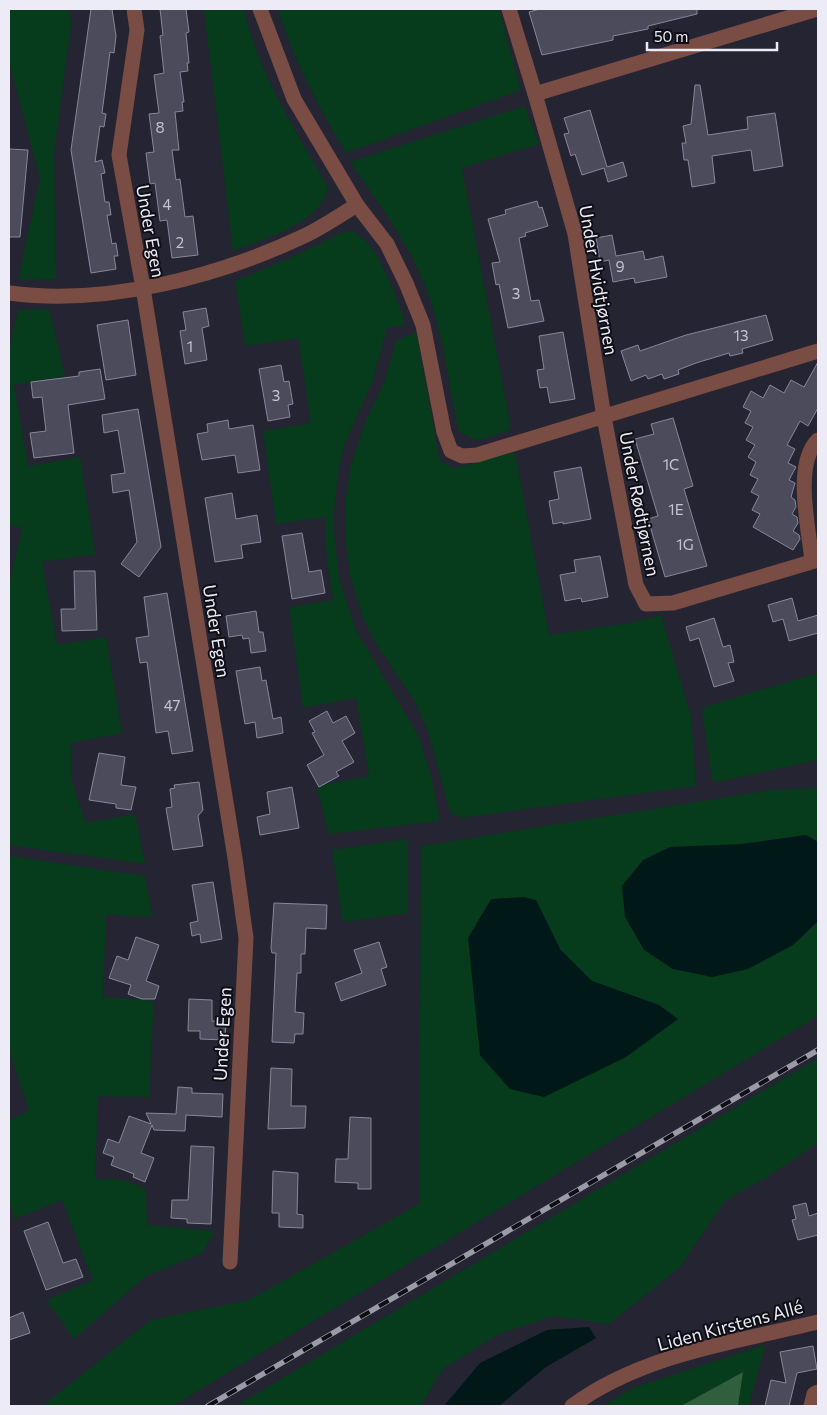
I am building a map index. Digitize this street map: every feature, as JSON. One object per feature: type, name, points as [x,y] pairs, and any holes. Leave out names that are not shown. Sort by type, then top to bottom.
[{"type":"street","name":"Under Egen","points":[[134,9],[137,30],[119,155],[143,288],[232,839],[246,938],[230,1262]]},
{"type":"street","points":[[260,9],[294,99],[357,205],[387,244],[424,325],[444,432],[452,450],[462,456],[477,455],[818,352]]},
{"type":"street","name":"Under Hvidtjørnen","points":[[508,9],[535,94],[575,234],[604,417]]},
{"type":"street","points":[[535,94],[817,9]]},
{"type":"street","points":[[9,293],[77,296],[143,288],[238,264],[306,235],[357,205]]},
{"type":"street","name":"Under Rødtjørnen","points":[[604,417],[636,585],[646,604],[673,603],[815,560],[804,483],[806,462],[818,440]]},
{"type":"street","name":"Liden Kirstens Allé","points":[[572,1406],[622,1377],[679,1355],[818,1322]]},
{"type":"street","points":[[811,1406],[814,1394],[818,1392]]},
{"type":"green space","points":[[9,9],[69,9],[71,24],[54,153],[56,279],[18,280],[40,178],[9,61]]},
{"type":"green space","points":[[204,9],[244,9],[250,33],[268,79],[328,188],[323,201],[302,221],[274,235],[233,251]]},
{"type":"green space","points":[[278,9],[499,9],[521,90],[346,153],[326,118],[291,47]]},
{"type":"green space","points":[[525,106],[539,144],[462,168],[511,429],[489,438],[477,439],[465,435],[458,429],[436,317],[417,267],[390,221],[350,162]]},
{"type":"green space","points":[[351,231],[369,244],[383,267],[403,316],[403,325],[387,328],[373,380],[345,443],[339,467],[333,520],[339,579],[356,630],[419,737],[431,775],[440,821],[329,834],[316,786],[369,776],[356,698],[303,708],[289,607],[334,600],[327,559],[326,517],[276,524],[263,431],[311,423],[298,338],[245,346],[235,281],[288,259],[342,233]]},
{"type":"green space","points":[[49,309],[65,376],[14,385],[28,466],[80,457],[95,554],[42,562],[57,645],[106,637],[122,733],[71,743],[72,783],[86,823],[135,814],[145,864],[9,845],[9,585],[22,528],[9,525],[9,351],[18,310]]},
{"type":"green space","points":[[416,332],[440,461],[454,468],[515,452],[549,635],[630,623],[661,615],[691,716],[696,786],[460,818],[450,812],[428,731],[414,700],[375,642],[363,618],[350,575],[346,542],[346,497],[351,465],[366,420],[385,381],[396,341]]},
{"type":"green space","points":[[818,673],[818,760],[718,782],[712,780],[702,711],[707,706]]},
{"type":"green space","points":[[818,788],[818,842],[806,835],[742,844],[793,945],[818,921],[818,1016],[173,1406],[42,1406],[151,1320],[249,1300],[419,1204],[421,846],[772,790]],"holes":[[[539,906],[560,949],[592,981],[659,1005],[678,1019],[468,938]]]},
{"type":"green space","points":[[408,839],[408,913],[343,922],[332,850]]},
{"type":"green space","points":[[9,856],[145,876],[152,917],[106,915],[103,997],[154,1001],[149,1097],[98,1096],[95,1179],[124,1180],[146,1189],[147,1225],[215,1231],[202,1253],[146,1276],[74,1339],[46,1300],[93,1280],[62,1200],[15,1219],[9,1201],[9,1120],[29,1111],[9,1049]]},
{"type":"green space","points":[[818,1058],[818,1143],[769,1176],[726,1200],[679,1268],[609,1324],[553,1316],[499,1334],[444,1368],[420,1406],[236,1406]]},
{"type":"green space","points":[[765,1345],[749,1406],[738,1406],[742,1372],[681,1406],[603,1406],[633,1388]]},
{"type":"green space","points":[[743,1372],[738,1406],[681,1406]]},
{"type":"shaded area","points":[[806,835],[818,842],[818,921],[793,945],[748,969],[712,977],[673,969],[644,950],[625,917],[622,886],[643,860],[670,847],[742,844]]},
{"type":"shaded area","points":[[524,897],[536,900],[560,949],[592,981],[659,1005],[678,1019],[626,1057],[544,1097],[510,1089],[480,1055],[468,938],[491,899]]},
{"type":"shaded area","points":[[589,1327],[596,1338],[546,1367],[499,1406],[444,1406],[480,1363],[547,1330]]},
{"type":"building","points":[[91,9],[112,9],[116,36],[114,53],[110,52],[102,113],[106,114],[104,127],[100,126],[95,162],[102,160],[105,173],[101,174],[105,202],[109,202],[111,215],[107,215],[112,244],[116,243],[118,256],[114,256],[116,269],[91,273],[71,150]]},
{"type":"building","points":[[160,9],[186,9],[189,32],[186,33],[188,71],[180,72],[184,102],[182,102],[183,111],[175,112],[179,150],[172,150],[176,180],[180,179],[185,217],[193,216],[198,255],[172,258],[167,220],[160,221],[155,183],[150,184],[146,153],[154,152],[149,114],[159,113],[154,75],[164,73],[160,36],[163,35]]},
{"type":"building","points":[[540,9],[697,9],[697,14],[648,26],[648,29],[613,36],[613,40],[542,55],[529,12]]},
{"type":"building","points":[[695,85],[700,85],[708,135],[748,129],[747,117],[775,113],[783,166],[754,171],[751,150],[712,156],[715,183],[692,187],[688,160],[684,160],[682,143],[686,143],[683,126],[691,124]]},
{"type":"building","points":[[590,110],[607,167],[623,162],[627,176],[608,182],[604,168],[582,175],[575,154],[571,156],[564,134],[569,133],[564,118]]},
{"type":"building","points":[[9,149],[28,150],[20,237],[9,237]]},
{"type":"building","points":[[537,201],[539,208],[542,207],[548,226],[525,233],[526,236],[519,238],[531,301],[539,300],[544,321],[508,328],[499,284],[496,285],[492,263],[500,262],[488,219],[506,214],[505,210]]},
{"type":"building","points":[[612,235],[616,256],[643,251],[645,260],[663,256],[667,277],[635,283],[634,278],[613,282],[609,260],[600,262],[596,238]]},
{"type":"building","points":[[206,308],[209,326],[202,328],[207,360],[185,364],[180,331],[186,330],[183,312]]},
{"type":"building","points":[[766,315],[773,340],[742,349],[743,353],[730,356],[729,353],[696,363],[678,370],[679,374],[664,379],[662,374],[648,379],[646,375],[631,381],[621,351],[638,345],[640,351],[686,335]]},
{"type":"building","points":[[128,320],[136,375],[106,380],[97,325]]},
{"type":"building","points":[[563,332],[575,399],[550,403],[547,387],[540,388],[537,370],[544,369],[539,336]]},
{"type":"building","points":[[818,362],[818,408],[808,426],[800,421],[787,445],[795,449],[788,463],[796,467],[789,480],[795,483],[791,497],[795,500],[796,507],[792,514],[797,517],[798,523],[793,531],[799,535],[800,539],[793,550],[753,527],[760,514],[752,510],[759,496],[751,492],[758,479],[750,475],[756,462],[748,457],[755,445],[746,440],[753,427],[745,423],[751,411],[743,407],[751,391],[763,398],[770,385],[784,393],[791,380],[804,387]]},
{"type":"building","points":[[281,365],[284,382],[289,381],[293,404],[288,405],[290,417],[268,421],[259,369]]},
{"type":"building","points":[[100,369],[105,399],[68,405],[74,453],[34,458],[30,433],[46,431],[42,397],[33,398],[31,382],[79,376],[79,372]]},
{"type":"building","points":[[138,409],[161,547],[139,577],[121,564],[137,542],[129,490],[113,493],[111,475],[125,473],[118,430],[104,433],[102,415]]},
{"type":"building","points":[[673,418],[693,486],[684,489],[707,566],[665,577],[648,519],[658,516],[635,439],[654,434],[651,424]]},
{"type":"building","points":[[228,420],[229,429],[253,425],[260,470],[238,473],[235,455],[202,460],[197,434],[208,432],[207,424]]},
{"type":"building","points":[[581,467],[591,519],[553,524],[549,501],[559,499],[554,472]]},
{"type":"building","points":[[232,493],[236,519],[257,515],[261,542],[241,545],[243,558],[215,562],[205,498]]},
{"type":"building","points":[[302,533],[309,572],[321,570],[325,593],[292,599],[282,536]]},
{"type":"building","points":[[600,556],[608,597],[582,602],[581,598],[565,601],[560,575],[576,572],[574,560]]},
{"type":"building","points":[[74,571],[95,571],[97,630],[62,631],[61,609],[75,609]]},
{"type":"building","points":[[167,593],[193,751],[172,754],[168,731],[156,733],[147,662],[140,663],[136,638],[149,636],[144,597]]},
{"type":"building","points":[[792,598],[798,621],[818,615],[818,633],[789,641],[783,619],[773,622],[768,605]]},
{"type":"building","points":[[256,611],[259,632],[263,632],[266,651],[251,653],[249,638],[243,639],[242,635],[229,637],[226,616]]},
{"type":"building","points":[[714,618],[723,647],[730,645],[734,662],[728,663],[734,681],[714,687],[699,638],[690,641],[686,627]]},
{"type":"building","points":[[260,667],[262,681],[266,680],[273,719],[281,717],[283,733],[257,738],[255,722],[245,724],[236,671]]},
{"type":"building","points":[[327,711],[333,723],[346,716],[355,733],[342,741],[354,762],[336,772],[339,776],[319,787],[307,765],[324,755],[312,733],[315,732],[309,721]]},
{"type":"building","points":[[99,753],[125,757],[121,785],[136,787],[131,810],[116,808],[116,804],[89,800]]},
{"type":"building","points":[[199,782],[203,810],[198,816],[203,846],[173,850],[166,808],[172,807],[170,789],[175,788],[174,785]]},
{"type":"building","points":[[292,787],[299,828],[260,835],[257,817],[270,814],[267,792]]},
{"type":"building","points":[[213,882],[222,939],[201,943],[200,934],[192,936],[190,923],[198,921],[192,885]]},
{"type":"building","points":[[274,903],[327,905],[326,929],[306,928],[305,954],[301,954],[301,973],[297,973],[295,1012],[304,1013],[303,1034],[295,1034],[294,1043],[272,1042],[276,953],[272,953],[271,948]]},
{"type":"building","points":[[136,937],[159,945],[146,981],[159,986],[155,999],[142,999],[128,994],[131,985],[109,978],[117,956],[128,960]]},
{"type":"building","points":[[379,942],[387,967],[381,969],[386,985],[341,1001],[335,983],[362,973],[354,950]]},
{"type":"building","points":[[189,999],[212,1000],[212,1021],[226,1022],[225,1040],[200,1039],[200,1031],[188,1031]]},
{"type":"building","points":[[271,1068],[292,1069],[291,1106],[306,1106],[305,1128],[268,1129]]},
{"type":"building","points":[[178,1087],[192,1088],[192,1093],[223,1094],[222,1117],[186,1115],[185,1131],[154,1130],[152,1125],[141,1153],[154,1158],[145,1182],[133,1177],[134,1174],[111,1165],[114,1157],[103,1153],[108,1139],[119,1143],[129,1116],[151,1124],[146,1113],[176,1114]]},
{"type":"building","points":[[350,1117],[371,1118],[371,1189],[358,1189],[358,1183],[335,1182],[336,1159],[348,1159]]},
{"type":"building","points":[[191,1146],[214,1147],[211,1224],[187,1223],[187,1219],[171,1218],[172,1200],[188,1200]]},
{"type":"building","points":[[273,1171],[298,1173],[297,1214],[303,1215],[303,1228],[279,1227],[279,1213],[272,1213]]},
{"type":"building","points":[[806,1203],[809,1216],[818,1213],[818,1235],[798,1240],[792,1220],[796,1219],[793,1206]]},
{"type":"building","points":[[48,1222],[63,1263],[76,1259],[83,1277],[46,1290],[24,1231]]},
{"type":"building","points":[[23,1312],[30,1333],[9,1340],[9,1318]]},
{"type":"building","points":[[813,1346],[817,1369],[797,1373],[789,1406],[765,1406],[771,1380],[786,1383],[780,1352]]},
{"type":"railway","points":[[208,1406],[818,1050]]}]
